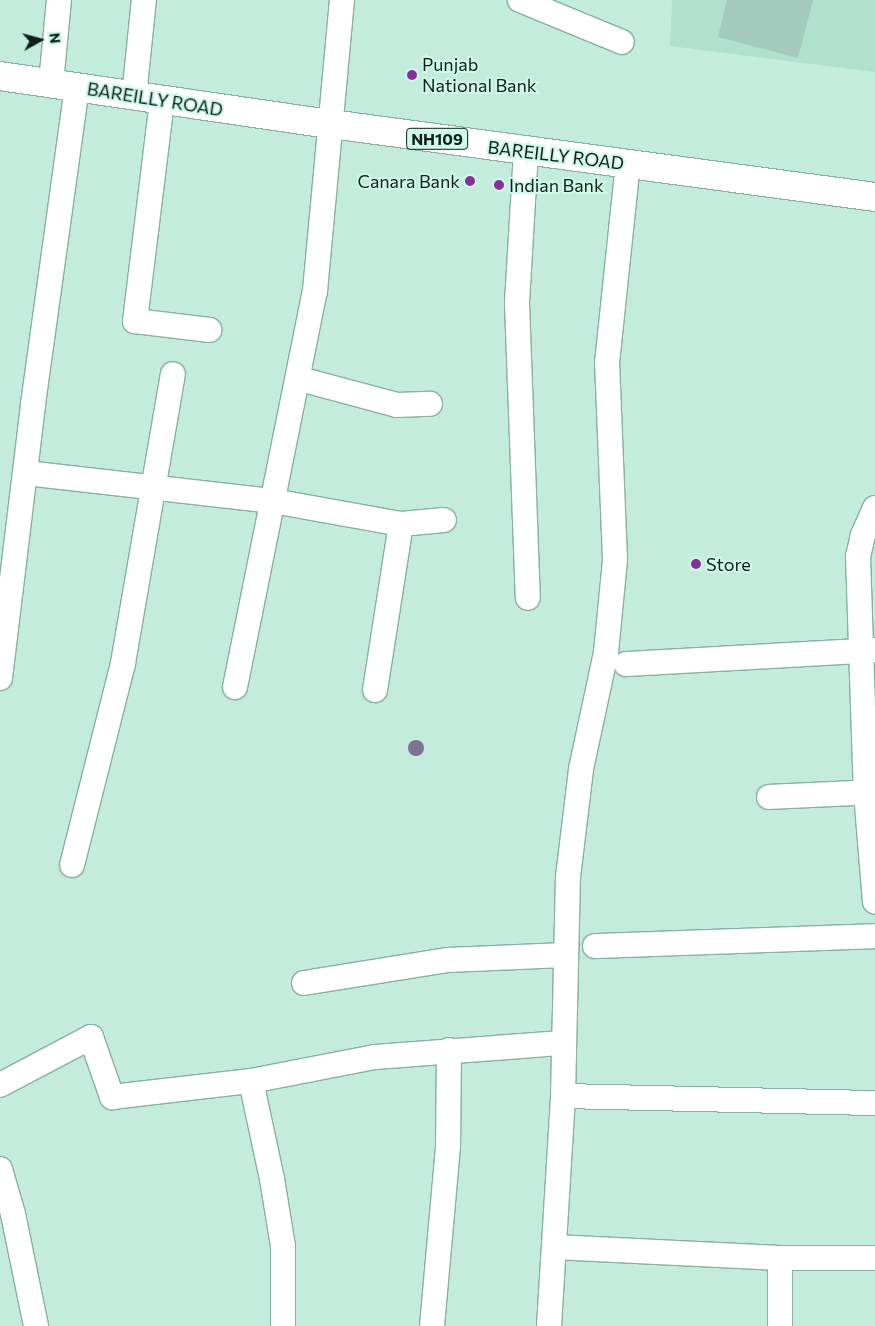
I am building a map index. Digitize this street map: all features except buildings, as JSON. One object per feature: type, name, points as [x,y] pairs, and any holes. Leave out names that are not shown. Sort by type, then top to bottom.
[{"type":"highway","name":"BAREILLY ROAD","points":[[0,76],[162,101],[875,197]]},
{"type":"street","points":[[0,678],[26,473],[64,85],[59,0]]},
{"type":"street","points":[[134,96],[144,0]]},
{"type":"street","points":[[235,687],[300,379],[315,292],[342,0]]},
{"type":"street","points":[[520,0],[622,42]]},
{"type":"street","points":[[162,101],[135,321],[209,330]]},
{"type":"street","points":[[526,151],[517,303],[528,598]]},
{"type":"street","points":[[549,1326],[563,1096],[562,1043],[568,877],[581,769],[606,652],[616,560],[607,363],[628,164]]},
{"type":"street","points":[[72,865],[123,662],[173,374]]},
{"type":"street","points":[[300,379],[396,405],[430,404]]},
{"type":"street","points":[[26,473],[273,502],[401,524],[444,520]]},
{"type":"street","points":[[875,508],[863,535],[858,556],[867,650],[875,902]]},
{"type":"street","points":[[375,690],[401,524]]},
{"type":"street","points":[[626,664],[867,650]]},
{"type":"street","points":[[769,797],[871,792]]},
{"type":"street","points":[[595,946],[875,936]]},
{"type":"street","points":[[304,983],[448,960],[565,955]]},
{"type":"street","points":[[0,1085],[91,1036],[112,1097],[251,1081],[375,1058],[448,1050],[562,1043]]},
{"type":"street","points":[[432,1326],[448,1146],[448,1050]]},
{"type":"street","points":[[251,1081],[272,1179],[283,1246],[284,1326]]},
{"type":"street","points":[[563,1096],[875,1103]]},
{"type":"street","points":[[0,1168],[14,1214],[36,1326]]},
{"type":"street","points":[[554,1247],[780,1258],[875,1258]]},
{"type":"street","points":[[780,1258],[780,1326]]},
{"type":"shaded area","points":[[672,0],[875,0],[875,72],[670,46]]},
{"type":"place","name":"Punjab National Bank","points":[[412,75]]},
{"type":"place","name":"Canara Bank","points":[[470,181]]},
{"type":"place","name":"Indian Bank","points":[[499,185]]},
{"type":"place","name":"Store","points":[[696,564]]}]
